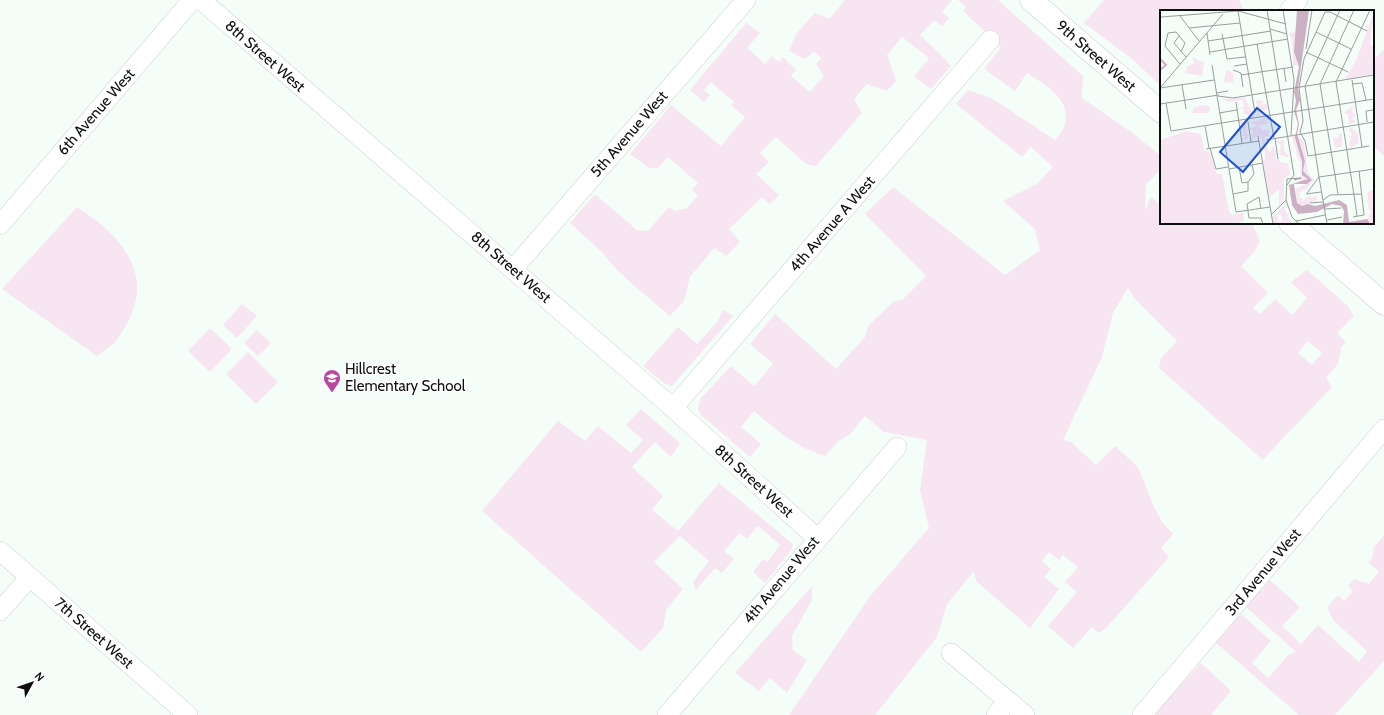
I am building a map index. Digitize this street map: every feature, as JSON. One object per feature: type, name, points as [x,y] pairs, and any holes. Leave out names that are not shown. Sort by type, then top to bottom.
[{"type":"street","name":"6th Avenue West","points":[[0,225],[192,0]]},
{"type":"street","name":"8th Street West","points":[[201,0],[673,408],[817,538]]},
{"type":"street","name":"5th Avenue West","points":[[513,269],[746,0]]},
{"type":"street","name":"9th Street West","points":[[1031,0],[1160,111]]},
{"type":"street","points":[[1290,10],[1298,0]]},
{"type":"street","name":"4th Avenue A West","points":[[673,408],[990,40]]},
{"type":"street","points":[[1291,224],[1384,304]]},
{"type":"street","name":"3rd Avenue West","points":[[1142,715],[1384,429]]},
{"type":"street","name":"4th Avenue West","points":[[667,715],[817,538],[897,447]]},
{"type":"street","name":"7th Street West","points":[[0,551],[188,715]]},
{"type":"street","points":[[0,611],[30,577]]},
{"type":"street","points":[[951,653],[1025,715]]},
{"type":"street","points":[[996,715],[1008,700]]},
{"type":"shaded area","points":[[845,0],[952,0],[942,12],[949,18],[942,26],[934,20],[920,35],[951,66],[931,89],[914,77],[929,58],[902,37],[887,55],[896,81],[887,91],[867,84],[854,99],[862,113],[816,166],[806,164],[776,137],[760,153],[769,162],[756,174],[779,195],[770,204],[762,197],[729,229],[740,242],[726,256],[714,248],[690,277],[684,301],[670,316],[625,278],[604,254],[570,223],[595,194],[637,230],[648,231],[669,207],[675,211],[687,208],[698,195],[692,190],[698,183],[668,157],[658,168],[649,168],[630,154],[671,105],[721,146],[745,117],[731,105],[734,102],[711,82],[704,90],[710,95],[704,102],[690,90],[746,23],[760,33],[747,48],[765,64],[772,56],[779,62],[783,57],[796,70],[791,76],[810,92],[824,76],[816,64],[821,58],[814,52],[805,59],[789,51],[797,33],[815,13],[829,19]]},
{"type":"shaded area","points":[[958,0],[998,0],[1083,76],[1082,98],[1134,134],[1160,155],[1160,171],[1146,184],[1145,211],[1151,197],[1160,204],[1160,224],[1252,224],[1260,241],[1254,252],[1241,266],[1268,293],[1253,308],[1260,314],[1275,299],[1292,315],[1307,298],[1291,282],[1307,270],[1347,305],[1354,316],[1337,333],[1346,342],[1341,347],[1338,364],[1326,378],[1332,387],[1263,460],[1159,368],[1161,358],[1177,341],[1135,299],[1128,288],[1113,313],[1102,357],[1063,440],[1071,442],[1096,465],[1115,446],[1137,466],[1154,507],[1163,523],[1173,534],[1161,548],[1169,557],[1106,628],[1099,633],[1092,627],[1073,648],[1048,626],[1077,592],[1065,582],[1078,567],[1063,555],[1059,560],[1049,552],[1042,561],[1051,569],[1044,577],[1059,589],[1030,628],[976,581],[974,571],[947,604],[937,637],[875,715],[789,715],[871,595],[929,528],[920,490],[927,440],[884,432],[865,416],[850,434],[837,442],[825,456],[804,448],[796,443],[779,432],[754,411],[741,427],[761,444],[750,457],[701,415],[698,409],[700,399],[731,366],[754,386],[773,364],[750,344],[775,314],[836,369],[865,337],[868,326],[893,302],[902,300],[926,276],[865,214],[893,187],[1005,275],[1040,250],[1035,229],[1003,201],[1037,184],[1053,167],[1031,147],[1022,157],[956,104],[968,90],[993,99],[1055,140],[1061,133],[1065,124],[1066,115],[1064,107],[1055,93],[1027,73],[1015,91],[984,69],[1001,47],[963,11],[966,7]],"holes":[[[1308,341],[1322,353],[1312,365],[1298,353]]]},
{"type":"shaded area","points":[[1104,0],[1239,0],[1244,10],[1160,10],[1160,85],[1132,59],[1084,23]]},
{"type":"shaded area","points":[[1384,50],[1384,156],[1374,147],[1374,59]]},
{"type":"shaded area","points":[[77,207],[107,230],[119,243],[129,257],[135,272],[137,289],[134,306],[126,325],[114,343],[97,356],[2,289]]},
{"type":"shaded area","points":[[242,304],[257,316],[237,338],[223,325]]},
{"type":"shaded area","points":[[723,310],[733,316],[672,386],[664,383],[643,366],[678,327],[697,344],[718,321]]},
{"type":"shaded area","points":[[210,328],[232,349],[210,372],[188,351]]},
{"type":"shaded area","points":[[257,330],[271,343],[258,356],[244,343]]},
{"type":"shaded area","points":[[248,352],[278,382],[256,404],[226,374]]},
{"type":"shaded area","points":[[641,409],[680,443],[671,457],[655,442],[632,467],[663,496],[652,510],[678,531],[719,483],[793,544],[791,550],[765,583],[753,572],[763,559],[767,562],[780,545],[758,526],[747,539],[740,533],[724,551],[734,559],[722,573],[715,568],[696,590],[693,582],[709,561],[680,536],[654,562],[683,589],[666,610],[663,628],[641,652],[482,511],[558,421],[585,441],[598,426],[631,453],[643,440],[626,425]]},
{"type":"shaded area","points":[[1384,535],[1384,661],[1335,715],[1299,715],[1216,643],[1241,614],[1271,641],[1252,663],[1268,678],[1288,655],[1296,652],[1246,607],[1270,580],[1300,607],[1282,626],[1301,644],[1318,625],[1359,662],[1367,651],[1333,620],[1327,607],[1338,595],[1344,601],[1353,591],[1348,586],[1354,579],[1369,584],[1379,572],[1368,562],[1372,558],[1374,547]]},
{"type":"shaded area","points":[[812,586],[812,600],[792,636],[793,650],[807,660],[787,693],[770,678],[759,691],[735,673]]},
{"type":"shaded area","points":[[1201,663],[1231,691],[1211,715],[1157,715],[1155,713]]},
{"type":"place","name":"Hillcrest Elementary School","points":[[332,393]]}]
